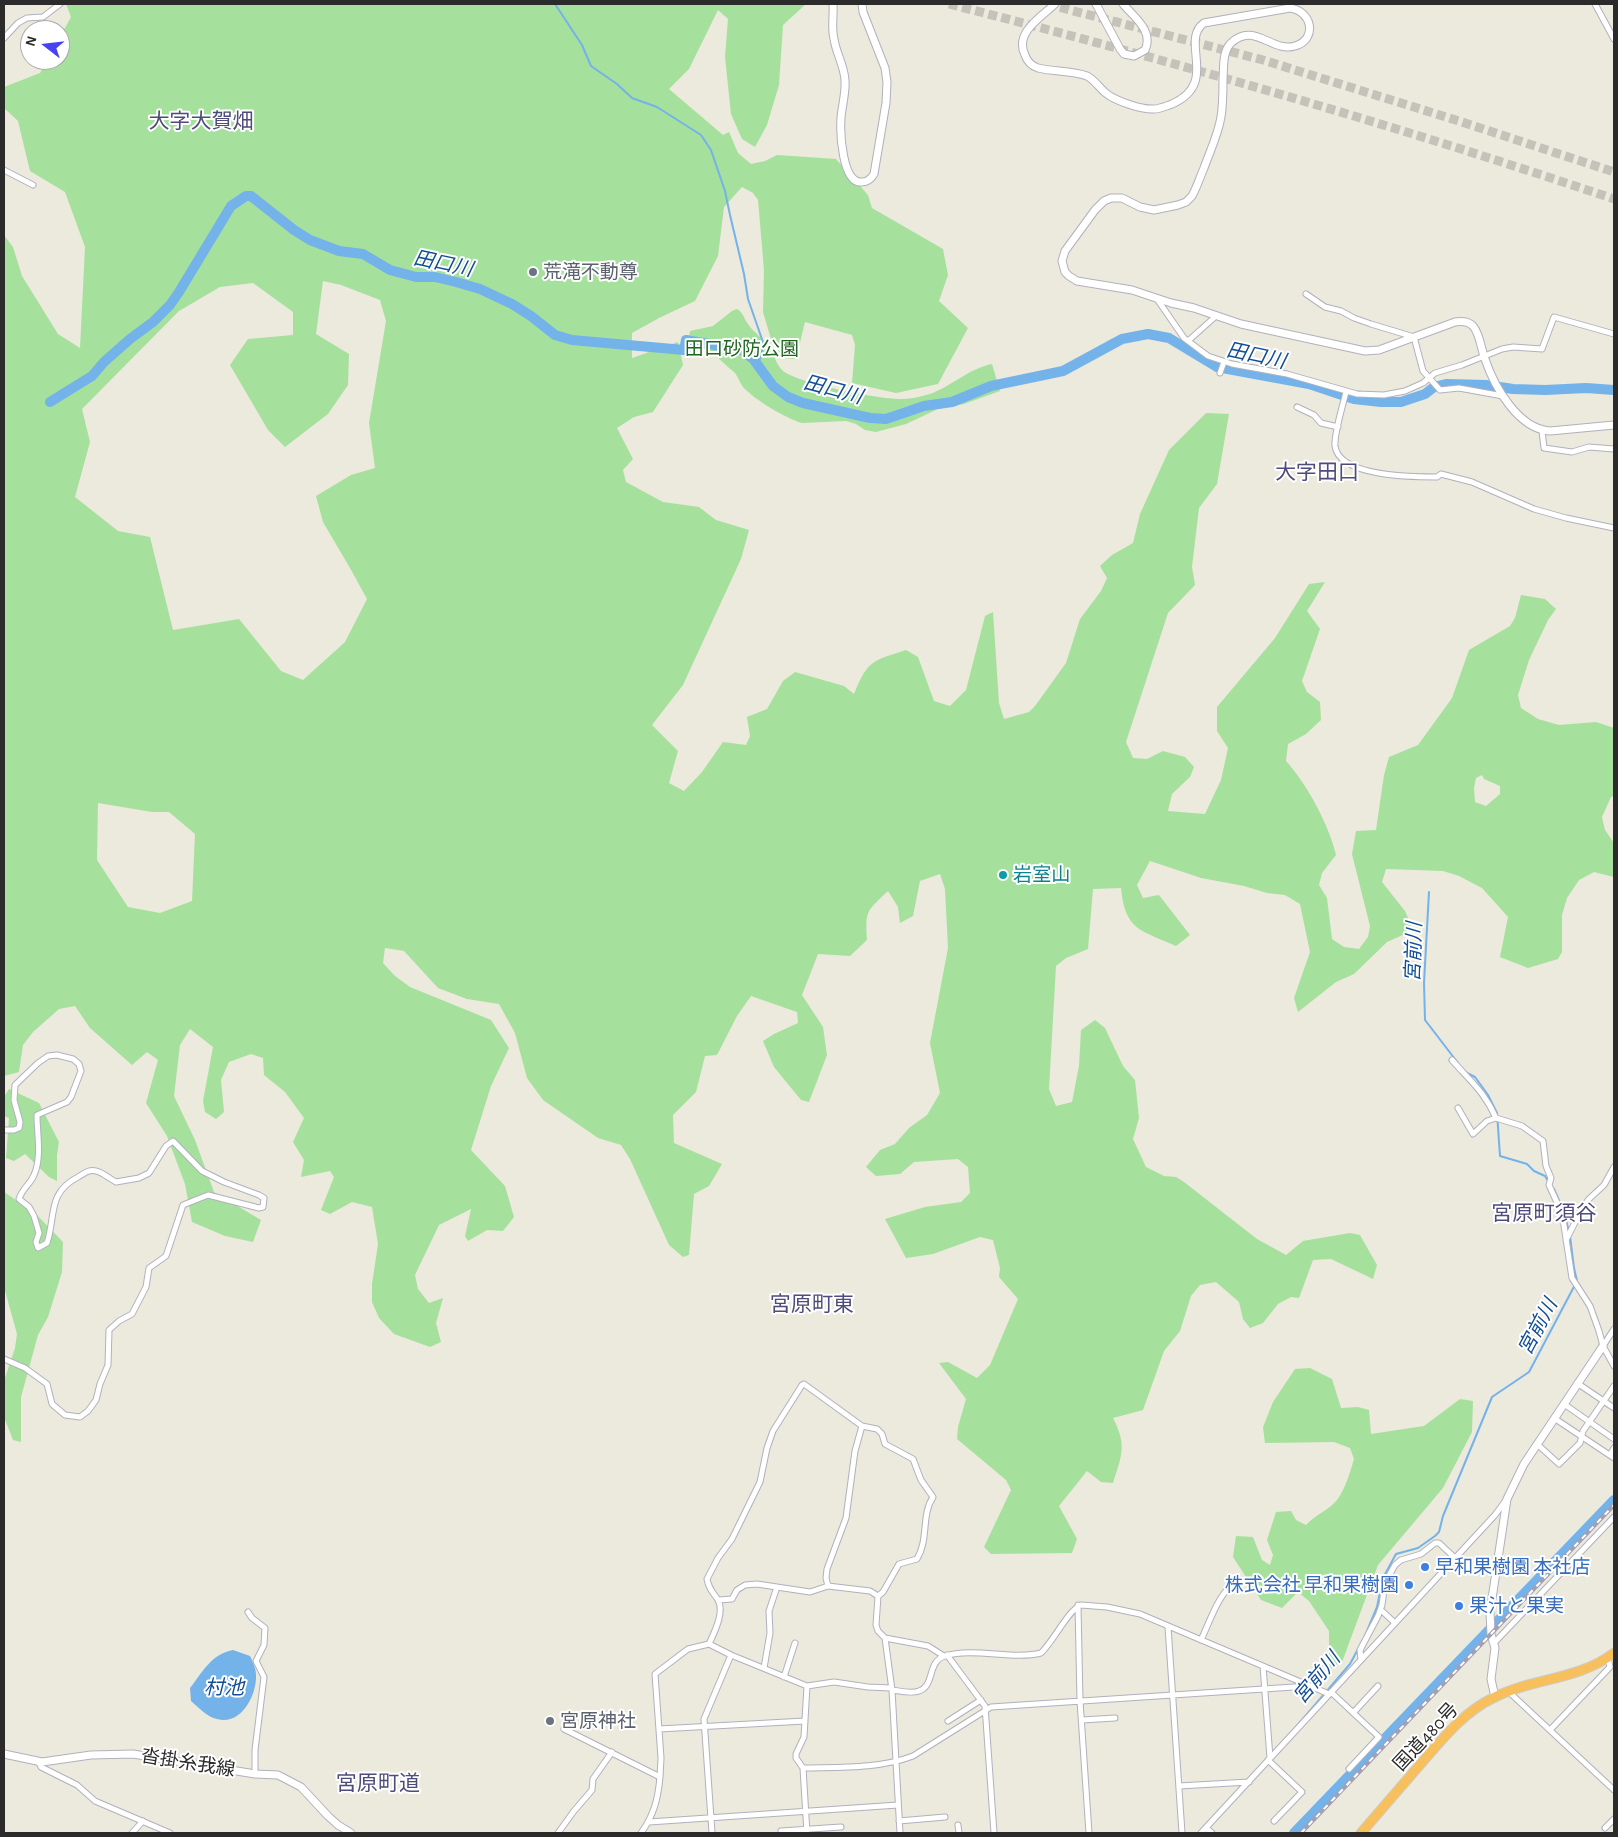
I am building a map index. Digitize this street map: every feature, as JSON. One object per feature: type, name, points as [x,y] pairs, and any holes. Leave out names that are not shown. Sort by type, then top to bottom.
[{"type":"highway","name":"国道480号","points":[[1361,1833],[1459,1721],[1495,1697],[1580,1671],[1611,1656]]},
{"type":"street","points":[[4,38],[18,23],[27,18],[43,17],[60,4]]},
{"type":"street","points":[[833,4],[834,39],[845,77],[841,124],[842,143],[849,175],[854,181],[860,182],[869,180],[874,174],[887,87],[884,68],[863,12],[862,4]]},
{"type":"street","points":[[1055,4],[1025,33],[1022,46],[1028,62],[1039,68],[1087,77],[1116,100],[1150,109],[1166,106],[1179,100],[1193,85],[1198,64],[1195,36],[1201,25],[1211,21],[1293,6],[1304,14],[1310,25],[1307,37],[1294,47],[1286,47],[1248,35],[1234,40],[1226,49],[1219,126],[1196,188],[1189,199],[1175,206],[1154,210],[1140,207],[1122,198],[1107,199],[1095,210],[1063,254],[1063,268],[1068,276],[1074,280],[1117,286],[1248,326],[1365,352],[1379,350],[1455,322],[1464,321],[1474,327],[1491,378],[1521,418],[1530,425],[1542,430],[1614,425]]},
{"type":"street","points":[[1096,4],[1120,49],[1124,54],[1134,56],[1146,50],[1149,36],[1123,4]]},
{"type":"street","points":[[1595,4],[1614,39]]},
{"type":"street","points":[[4,170],[33,185]]},
{"type":"street","points":[[1306,294],[1326,307],[1414,337]]},
{"type":"street","points":[[1157,298],[1188,341],[1208,356],[1224,363],[1287,374],[1346,392],[1365,395],[1398,394],[1430,380],[1435,373],[1513,347],[1542,349],[1554,317],[1614,334]]},
{"type":"street","points":[[1188,341],[1216,316]]},
{"type":"street","points":[[1414,337],[1421,367],[1439,389],[1459,388],[1501,393]]},
{"type":"street","points":[[1221,372],[1224,363]]},
{"type":"street","points":[[1346,392],[1335,446],[1339,455],[1351,465],[1385,475],[1437,477],[1440,474],[1472,482],[1534,509],[1614,528]]},
{"type":"street","points":[[1297,407],[1314,414],[1321,423],[1338,427]]},
{"type":"street","points":[[1542,430],[1544,448],[1572,452],[1589,447],[1614,449]]},
{"type":"street","points":[[4,1130],[19,1128],[20,1122],[14,1100],[15,1085],[38,1063],[48,1056],[57,1055],[73,1059],[79,1064],[81,1071],[67,1102],[37,1115],[39,1156],[34,1176],[22,1190],[19,1199],[29,1207],[34,1216],[39,1233],[36,1242],[38,1248],[47,1244],[54,1203],[67,1183],[89,1170],[98,1171],[116,1182],[145,1176],[155,1166],[158,1157],[166,1146],[173,1141],[202,1170],[224,1182],[259,1195],[264,1198],[265,1202],[263,1207],[259,1208],[208,1194],[183,1205],[166,1256],[149,1268],[146,1286],[132,1314],[119,1321],[109,1330],[108,1365],[96,1400],[88,1411],[80,1417],[65,1415],[52,1404],[47,1384],[25,1368],[4,1359]]},
{"type":"street","points":[[1452,1060],[1484,1094],[1496,1118]]},
{"type":"street","points":[[1458,1108],[1473,1134],[1487,1121],[1496,1118],[1522,1126],[1543,1141],[1546,1166],[1551,1178],[1549,1186],[1561,1213],[1572,1278],[1590,1306],[1603,1346],[1614,1366]]},
{"type":"street","points":[[1566,1240],[1583,1207],[1604,1185],[1614,1167]]},
{"type":"street","points":[[1201,1833],[1495,1515],[1507,1499],[1519,1471],[1614,1330]]},
{"type":"street","points":[[709,1644],[719,1620],[720,1606],[718,1600],[709,1590],[707,1579],[718,1558],[732,1539],[760,1482],[767,1448],[773,1431],[804,1384],[862,1426],[877,1429],[882,1434],[886,1444],[913,1459],[922,1480],[933,1497],[927,1506],[924,1539],[920,1553],[917,1558],[898,1564],[884,1592],[878,1596]]},
{"type":"street","points":[[1577,1384],[1614,1408]]},
{"type":"street","points":[[1537,1444],[1559,1464],[1580,1443],[1583,1431],[1614,1386]]},
{"type":"street","points":[[1564,1404],[1614,1439]]},
{"type":"street","points":[[1554,1418],[1612,1456],[1614,1448]]},
{"type":"street","points":[[828,1586],[827,1570],[846,1518],[855,1451],[862,1426]]},
{"type":"street","points":[[1495,1697],[1492,1684],[1495,1659],[1490,1626],[1490,1605],[1507,1499]]},
{"type":"street","points":[[1494,1644],[1614,1517]]},
{"type":"street","points":[[1361,1659],[1360,1650],[1381,1610],[1385,1583],[1399,1561],[1421,1554],[1435,1543],[1439,1543],[1454,1558]]},
{"type":"street","points":[[1201,1640],[1219,1600],[1229,1586],[1237,1580]]},
{"type":"street","points":[[718,1600],[732,1599],[737,1590],[746,1585],[757,1584],[810,1592],[828,1586],[870,1591],[878,1596]]},
{"type":"street","points":[[764,1668],[770,1633],[769,1611],[777,1587]]},
{"type":"street","points":[[878,1596],[876,1624],[878,1631],[885,1638],[928,1646],[945,1656],[981,1700],[986,1710],[994,1833]]},
{"type":"street","points":[[1078,1605],[1080,1701],[1089,1833]]},
{"type":"street","points":[[641,1833],[649,1822],[656,1804],[660,1777],[661,1758],[655,1674],[688,1648],[709,1644],[731,1655],[808,1686],[834,1682],[916,1692],[923,1690],[933,1665],[945,1656],[1041,1653],[1050,1644],[1078,1605],[1107,1607],[1132,1612],[1330,1693],[1379,1737],[1348,1769]]},
{"type":"street","points":[[1381,1610],[1395,1623]]},
{"type":"street","points":[[248,1612],[252,1618],[265,1628],[264,1645],[256,1661],[264,1677],[255,1750],[255,1774]]},
{"type":"street","points":[[1168,1626],[1182,1833]]},
{"type":"street","points":[[885,1638],[892,1689],[900,1833]]},
{"type":"street","points":[[784,1676],[795,1643]]},
{"type":"street","points":[[712,1833],[704,1719],[731,1655]]},
{"type":"street","points":[[1550,1730],[1610,1668],[1611,1656]]},
{"type":"street","points":[[1263,1666],[1269,1759],[1302,1792],[1274,1821]]},
{"type":"street","points":[[807,1831],[803,1768],[796,1758],[796,1754],[804,1737],[808,1686]]},
{"type":"street","points":[[803,1768],[848,1767],[896,1762],[913,1756],[991,1707],[1309,1686]]},
{"type":"street","points":[[1353,1713],[1378,1686]]},
{"type":"street","points":[[1509,1692],[1614,1790]]},
{"type":"street","points":[[948,1721],[981,1700]]},
{"type":"street","points":[[1082,1720],[1115,1718]]},
{"type":"street","points":[[659,1729],[805,1721]]},
{"type":"street","points":[[564,1729],[660,1777]]},
{"type":"street","points":[[558,1833],[592,1790],[593,1779],[612,1752]]},
{"type":"street","name":"沓掛糸我線","points":[[4,1754],[42,1762],[91,1754],[133,1754],[255,1774],[278,1775],[301,1786],[328,1816],[351,1833]]},
{"type":"street","points":[[38,1761],[41,1766],[77,1785],[95,1801],[170,1833]]},
{"type":"street","points":[[1178,1786],[1249,1782]]},
{"type":"street","points":[[649,1822],[898,1805]]},
{"type":"street","points":[[899,1821],[945,1817]]},
{"type":"street","points":[[1605,1828],[1614,1819]]},
{"type":"street","points":[[132,1833],[143,1821]]},
{"type":"street","points":[[958,1825],[959,1833]]},
{"type":"street","points":[[781,1831],[807,1831],[841,1827]]},
{"type":"street","points":[[1206,1828],[1212,1833]]},
{"type":"green space","points":[[66,4],[806,4],[783,25],[779,85],[767,125],[755,147],[742,139],[731,114],[725,57],[728,19],[718,10],[689,69],[669,89],[723,135],[729,132],[738,153],[751,164],[765,161],[777,155],[836,159],[868,195],[872,208],[943,249],[948,275],[939,301],[968,328],[938,384],[896,393],[852,383],[855,345],[852,335],[805,322],[796,359],[783,358],[771,339],[763,312],[764,270],[758,200],[753,193],[742,187],[724,207],[718,256],[695,301],[632,333],[632,358],[678,342],[683,365],[653,412],[634,417],[617,428],[633,459],[623,470],[626,482],[663,502],[699,507],[716,520],[749,530],[741,559],[683,685],[652,725],[678,751],[669,783],[684,791],[702,772],[723,742],[746,745],[750,736],[747,717],[767,709],[783,681],[795,672],[844,686],[854,694],[863,674],[872,663],[906,650],[918,657],[934,701],[950,706],[966,690],[985,616],[993,612],[999,703],[1004,719],[1029,712],[1066,663],[1080,619],[1101,591],[1107,578],[1100,566],[1112,555],[1133,543],[1140,514],[1169,450],[1206,413],[1229,414],[1217,484],[1199,508],[1192,567],[1195,585],[1168,613],[1126,742],[1133,758],[1147,759],[1163,751],[1185,757],[1194,767],[1190,777],[1172,794],[1168,811],[1205,814],[1221,780],[1228,748],[1217,731],[1217,707],[1275,638],[1309,584],[1325,582],[1307,611],[1320,629],[1302,681],[1307,692],[1320,702],[1321,720],[1306,734],[1288,744],[1286,761],[1302,781],[1316,805],[1333,843],[1336,855],[1322,873],[1319,885],[1327,898],[1332,939],[1344,947],[1359,949],[1368,937],[1370,926],[1352,854],[1356,831],[1376,830],[1384,775],[1389,757],[1418,745],[1452,698],[1469,650],[1510,626],[1515,618],[1521,595],[1545,599],[1556,609],[1548,620],[1529,660],[1518,695],[1521,708],[1538,719],[1559,725],[1596,722],[1614,728],[1614,796],[1611,797],[1602,817],[1605,830],[1614,843],[1614,877],[1594,872],[1579,880],[1567,898],[1562,915],[1562,952],[1558,959],[1528,968],[1500,957],[1508,917],[1482,888],[1459,876],[1443,871],[1386,869],[1382,882],[1405,911],[1411,925],[1405,934],[1387,942],[1354,974],[1336,982],[1298,1012],[1294,998],[1310,952],[1300,904],[1285,895],[1267,893],[1244,886],[1201,878],[1150,861],[1137,885],[1143,898],[1159,895],[1190,935],[1176,946],[1144,932],[1131,921],[1126,913],[1121,888],[1093,889],[1088,949],[1066,958],[1056,966],[1049,1089],[1056,1106],[1072,1102],[1079,1066],[1081,1030],[1095,1020],[1105,1028],[1123,1066],[1135,1080],[1139,1118],[1133,1139],[1146,1167],[1164,1176],[1176,1177],[1184,1182],[1257,1239],[1286,1255],[1303,1241],[1350,1233],[1360,1235],[1377,1265],[1373,1279],[1331,1259],[1313,1260],[1299,1298],[1291,1297],[1278,1304],[1263,1323],[1250,1328],[1243,1319],[1239,1302],[1216,1282],[1200,1285],[1191,1296],[1180,1331],[1164,1351],[1143,1410],[1113,1418],[1122,1443],[1122,1450],[1113,1483],[1101,1482],[1087,1471],[1059,1506],[1077,1539],[1072,1553],[991,1554],[984,1547],[1011,1490],[1006,1480],[957,1439],[958,1427],[966,1399],[939,1363],[948,1362],[977,1378],[990,1365],[1018,1299],[999,1277],[1000,1268],[993,1240],[980,1237],[933,1254],[906,1258],[885,1219],[925,1207],[961,1202],[970,1193],[968,1167],[958,1159],[914,1162],[900,1174],[876,1176],[866,1167],[880,1150],[895,1144],[909,1128],[927,1115],[940,1093],[930,1043],[948,948],[945,889],[940,874],[920,881],[913,916],[900,923],[898,907],[888,891],[869,912],[866,922],[867,940],[850,956],[818,954],[802,995],[823,1027],[827,1055],[809,1102],[801,1100],[774,1067],[763,1041],[798,1023],[797,1012],[751,996],[737,1016],[717,1055],[705,1056],[696,1092],[673,1115],[674,1143],[722,1164],[709,1186],[694,1194],[689,1255],[683,1257],[669,1245],[630,1159],[621,1145],[598,1138],[543,1100],[527,1078],[515,1033],[499,1004],[467,999],[438,988],[404,951],[385,948],[383,963],[395,976],[410,987],[491,1020],[509,1048],[491,1086],[471,1150],[505,1186],[514,1217],[503,1231],[487,1230],[468,1241],[465,1236],[471,1209],[439,1225],[415,1275],[418,1289],[429,1303],[443,1298],[436,1323],[441,1342],[430,1347],[394,1334],[379,1318],[372,1302],[372,1284],[378,1244],[372,1207],[352,1202],[330,1214],[321,1210],[334,1177],[330,1171],[301,1177],[304,1160],[293,1142],[304,1118],[285,1092],[264,1075],[263,1058],[251,1054],[229,1062],[221,1080],[224,1112],[216,1119],[205,1112],[203,1101],[213,1047],[190,1029],[180,1045],[174,1096],[195,1140],[214,1192],[261,1220],[253,1242],[225,1236],[192,1222],[185,1184],[167,1136],[146,1103],[158,1060],[147,1052],[132,1065],[90,1028],[75,1006],[59,1009],[33,1032],[23,1045],[19,1072],[4,1076],[4,235],[13,247],[22,276],[58,334],[80,348],[85,247],[65,192],[30,171],[18,121],[4,108],[4,87],[40,73],[42,70],[70,70],[69,20],[71,17]],"holes":[[[323,281],[341,285],[380,300],[386,321],[369,423],[375,468],[351,475],[316,496],[323,522],[367,599],[345,642],[303,680],[281,671],[239,619],[173,630],[150,537],[118,531],[75,497],[90,442],[82,409],[179,311],[220,287],[253,283],[293,312],[293,335],[248,339],[230,365],[268,430],[285,447],[328,414],[348,385],[349,354],[316,334]],[[1482,775],[1484,779],[1500,786],[1500,794],[1486,806],[1475,802],[1474,788],[1476,778]],[[98,803],[152,812],[169,812],[195,834],[192,901],[160,913],[128,907],[97,860]]]},
{"type":"green space","name":"田口砂防公園","points":[[737,309],[750,327],[769,347],[782,370],[803,380],[857,393],[908,399],[930,394],[983,366],[992,364],[1000,391],[964,404],[938,409],[906,424],[876,432],[865,430],[856,424],[846,421],[802,423],[795,421],[762,403],[743,387],[735,373],[709,351],[688,345],[690,331],[713,326]]},
{"type":"green space","points":[[9,1089],[39,1103],[59,1142],[57,1181],[49,1177],[25,1154],[14,1161],[6,1158],[9,1118],[4,1116],[4,1097]]},
{"type":"green space","points":[[4,1192],[35,1213],[63,1242],[62,1272],[48,1317],[38,1335],[21,1397],[21,1442],[13,1440],[4,1417],[4,1381],[15,1348],[17,1334],[4,1287]]},
{"type":"green space","points":[[1310,1368],[1332,1379],[1341,1408],[1358,1407],[1369,1410],[1371,1434],[1424,1426],[1460,1399],[1473,1401],[1472,1432],[1443,1488],[1378,1565],[1342,1662],[1329,1670],[1329,1631],[1309,1601],[1298,1592],[1282,1608],[1261,1600],[1233,1557],[1236,1536],[1253,1537],[1262,1560],[1270,1565],[1273,1555],[1267,1540],[1276,1512],[1291,1511],[1296,1520],[1306,1525],[1334,1504],[1345,1485],[1354,1459],[1350,1448],[1334,1442],[1265,1443],[1263,1427],[1273,1402],[1295,1369]]},
{"type":"water","name":"村池","points":[[233,1650],[250,1656],[256,1673],[254,1691],[246,1707],[233,1718],[226,1720],[213,1718],[191,1701],[190,1688],[213,1660],[225,1652]]},
{"type":"waterway","points":[[555,4],[582,45],[591,66],[617,84],[632,98],[657,107],[701,135],[711,150],[725,191],[748,299],[764,345],[758,365]]},
{"type":"waterway","name":"田口川","points":[[50,402],[92,376],[104,362],[153,322],[170,305],[231,206],[246,196],[251,196],[294,230],[310,240],[339,251],[363,254],[390,270],[416,277],[435,277],[480,289],[512,304],[555,335],[572,340],[684,350],[686,340],[742,350],[754,360],[773,386],[788,397],[803,403],[870,418],[886,419],[924,406],[952,402],[991,386],[1063,371],[1122,339],[1148,334],[1169,338],[1217,367],[1309,384],[1354,399],[1401,402],[1425,394],[1434,387],[1446,384],[1486,385],[1513,389],[1586,388],[1614,390]]},
{"type":"waterway","name":"宮前川","points":[[1429,892],[1424,983],[1425,1020],[1458,1063]]},
{"type":"waterway","name":"宮前川","points":[[1467,1073],[1475,1077],[1488,1095],[1497,1113],[1500,1156],[1527,1164],[1534,1171],[1545,1176],[1548,1181]]},
{"type":"waterway","name":"宮前川","points":[[1554,1189],[1564,1212],[1569,1232]]},
{"type":"waterway","name":"宮前川","points":[[1365,1636],[1377,1607],[1383,1578],[1396,1554],[1418,1548],[1439,1532],[1443,1516],[1492,1397],[1529,1372],[1577,1281],[1570,1236]]},
{"type":"waterway","points":[[1294,1833],[1614,1500]]},
{"type":"waterway","name":"宮前川","points":[[1296,1727],[1350,1664],[1358,1649]]},
{"type":"tunnel","points":[[949,4],[1117,48],[1283,95],[1449,145],[1614,199]]},
{"type":"tunnel","points":[[1047,4],[1263,60],[1614,172]]},
{"type":"railway","points":[[1301,1833],[1614,1505]]},
{"type":"place","name":"荒滝不動尊","points":[[533,272]]},
{"type":"place","name":"岩室山","points":[[1003,875]]},
{"type":"place","name":"早和果樹園 本社店","points":[[1425,1567]]},
{"type":"place","name":"株式会社 早和果樹園","points":[[1409,1585]]},
{"type":"place","name":"果汁と果実","points":[[1459,1606]]},
{"type":"place","name":"宮原神社","points":[[550,1721]]},
{"type":"district","name":"大字大賀畑","points":[[201,122]]},
{"type":"district","name":"大字田口","points":[[1317,473]]},
{"type":"district","name":"宮原町須谷","points":[[1544,1214]]},
{"type":"district","name":"宮原町東","points":[[812,1305]]},
{"type":"district","name":"宮原町道","points":[[378,1784]]}]
